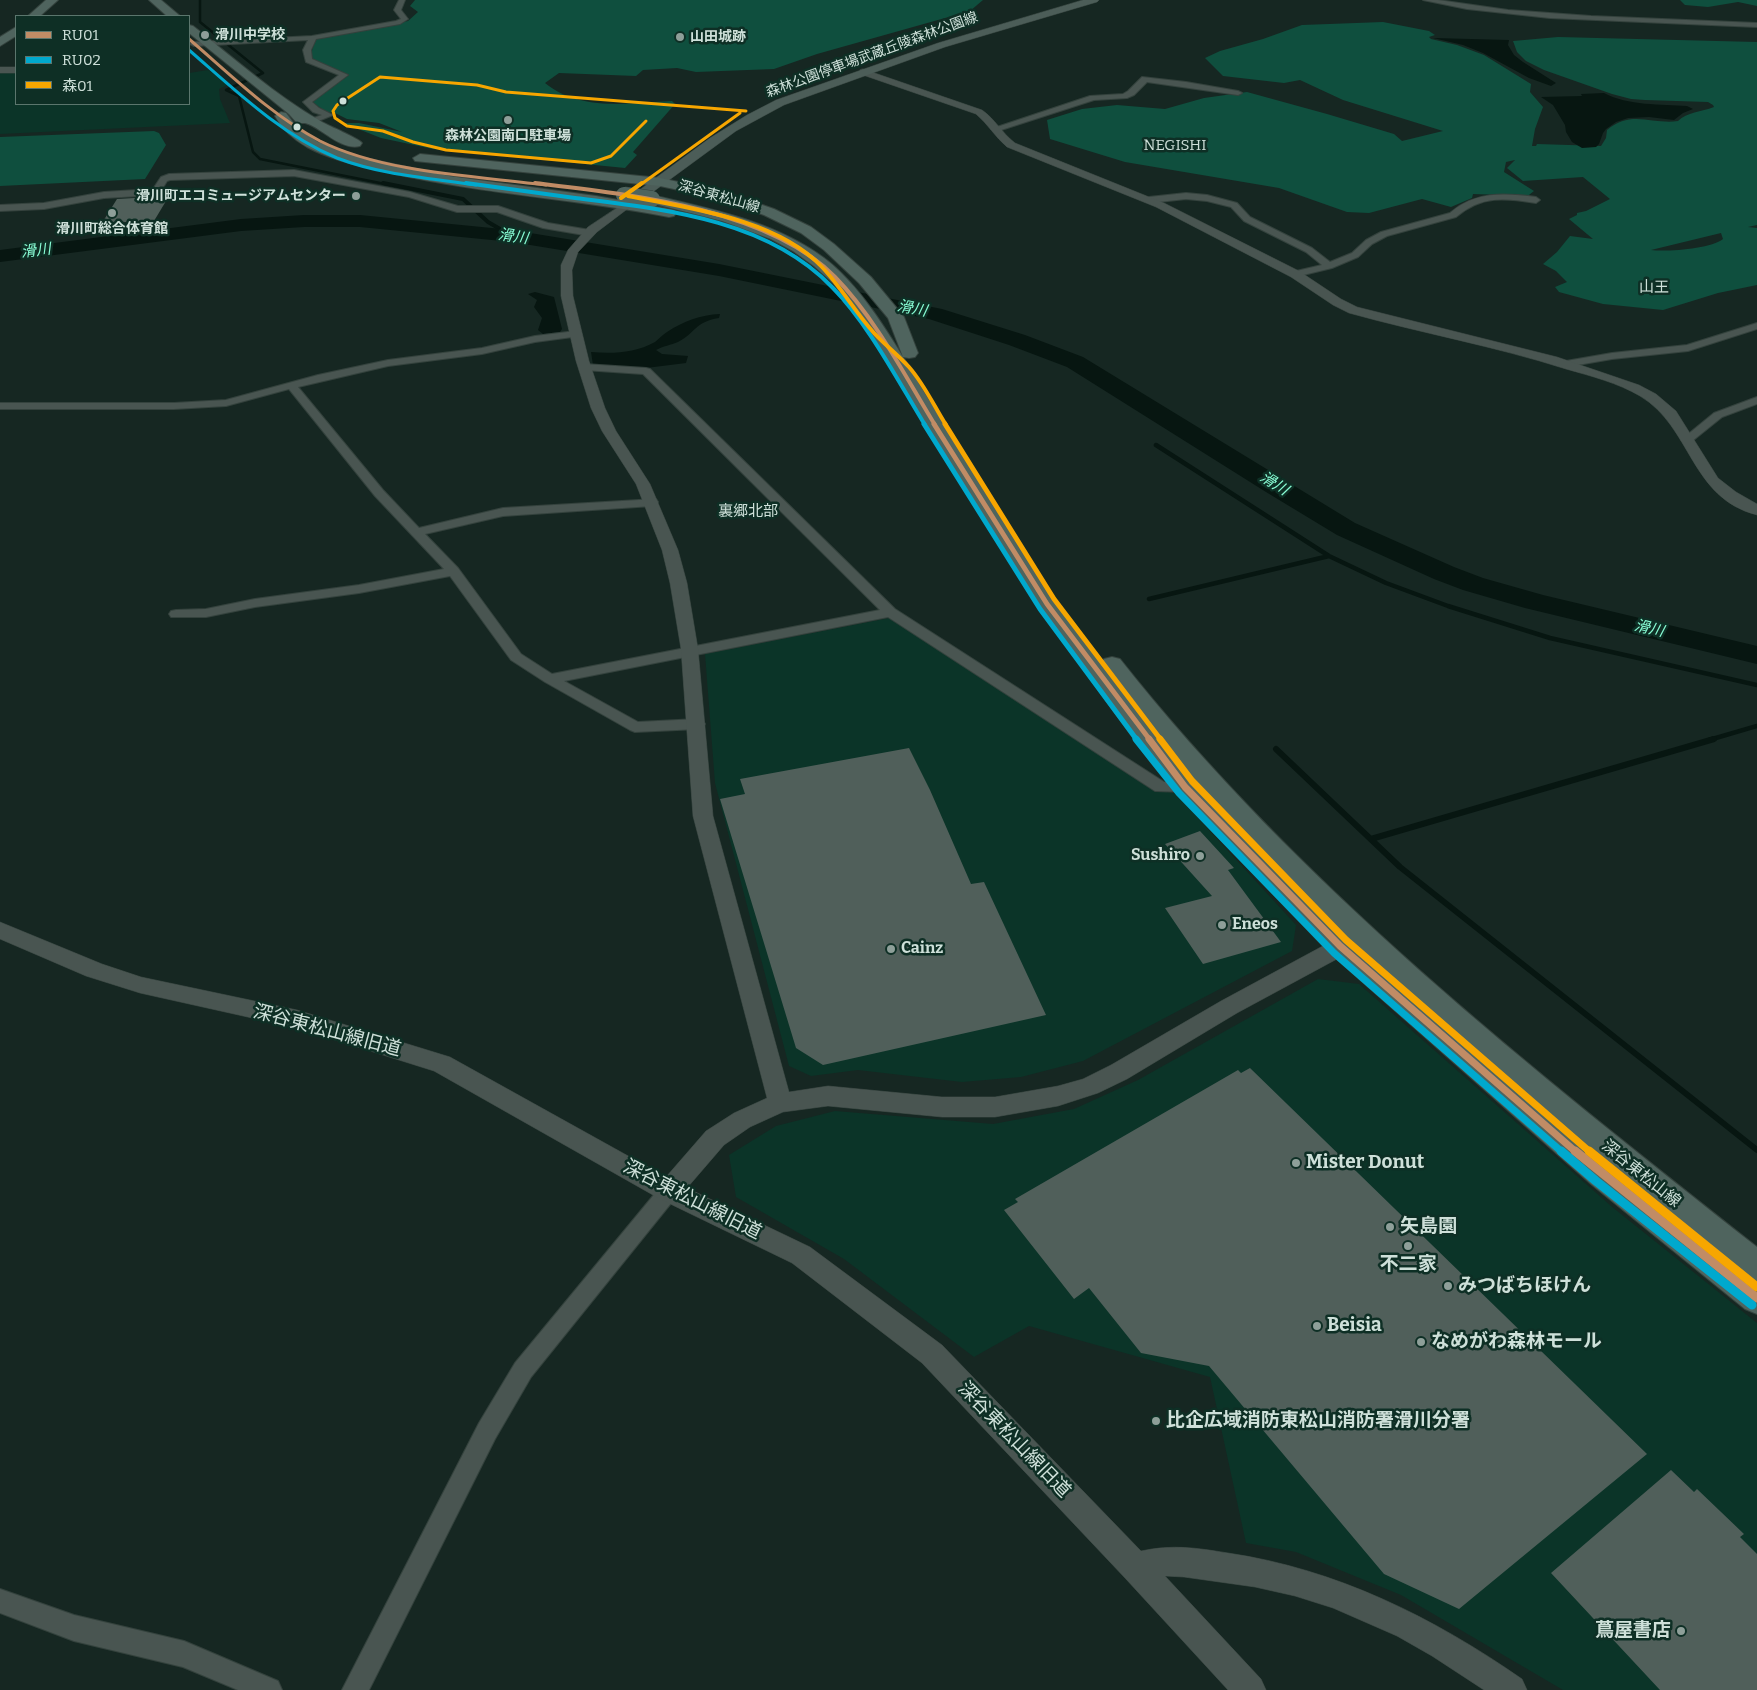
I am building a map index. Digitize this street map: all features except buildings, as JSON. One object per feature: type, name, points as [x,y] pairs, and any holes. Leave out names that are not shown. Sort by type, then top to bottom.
[{"type":"main road","points":[[34,15],[53,0]]},
{"type":"main road","points":[[141,0],[160,15]]},
{"type":"main road","points":[[154,0],[173,15]]},
{"type":"main road","name":"森林公園停車場武蔵丘陵森林公園線","points":[[656,192],[745,120],[771,106],[978,32],[1094,0]]},
{"type":"main road","points":[[190,29],[247,81]]},
{"type":"main road","points":[[0,43],[15,31]]},
{"type":"main road","points":[[191,41],[247,81],[287,113]]},
{"type":"main road","name":"深谷東松山線","points":[[287,113],[311,122],[351,142],[404,155],[656,192],[744,216],[781,230],[812,247],[847,272],[866,293],[1047,604],[1158,755],[1186,787],[1286,893],[1351,941],[1398,969],[1536,1089],[1757,1267]]},
{"type":"main road","name":"深谷東松山線","points":[[287,113],[295,133],[306,141],[360,162],[424,176],[626,197],[734,229],[764,240],[807,264],[829,286],[879,352],[906,363],[1071,607],[1114,667],[1167,734],[1351,941],[1432,1028],[1602,1174],[1757,1298]]},
{"type":"main road","name":"深谷東松山線","points":[[626,197],[656,192]]},
{"type":"street","points":[[191,41],[207,43],[313,38],[404,21],[405,19],[397,10],[402,0]]},
{"type":"street","points":[[1426,0],[1512,12],[1647,21],[1757,25]]},
{"type":"street","points":[[311,122],[329,115],[316,110],[307,102],[344,75],[309,60],[307,50],[313,38]]},
{"type":"street","points":[[0,70],[15,70]]},
{"type":"street","points":[[863,72],[970,108],[987,118],[1011,145],[1149,200],[1295,274],[1337,302],[1353,310],[1566,364],[1624,383],[1652,397],[1674,415],[1707,474],[1727,493],[1757,510]]},
{"type":"street","points":[[995,129],[1093,98],[1124,96],[1131,93],[1145,79],[1238,93]]},
{"type":"street","points":[[0,208],[44,206],[104,196],[156,192],[164,179],[169,177],[282,172],[410,195],[457,209],[498,209],[546,226],[587,235]]},
{"type":"street","points":[[1149,200],[1186,196],[1207,198],[1227,203],[1274,234],[1309,250],[1329,266]]},
{"type":"street","points":[[1295,274],[1329,266],[1355,255],[1369,242],[1384,234],[1453,215],[1460,208],[1477,199],[1509,196],[1536,200]]},
{"type":"street","points":[[626,197],[587,235],[569,259],[566,281],[567,296],[584,367],[593,395],[606,424],[652,502],[670,550],[679,584],[690,651],[698,724],[699,773],[703,816],[780,1103]]},
{"type":"street","points":[[1566,364],[1612,356],[1688,348],[1757,326]]},
{"type":"street","points":[[0,406],[205,405],[251,397],[292,385],[388,363],[482,351],[535,339],[576,334]]},
{"type":"street","points":[[584,367],[646,371],[890,612],[1161,787],[1186,787]]},
{"type":"street","points":[[292,385],[379,493],[453,571],[516,657],[635,727],[698,724]]},
{"type":"street","points":[[1687,440],[1718,416],[1757,400]]},
{"type":"street","points":[[416,532],[503,512],[652,502]]},
{"type":"street","points":[[176,614],[206,613],[254,602],[359,589],[453,571]]},
{"type":"street","points":[[550,678],[890,612]]},
{"type":"street","name":"深谷東松山線旧道","points":[[0,930],[94,970],[140,985],[297,1020],[442,1064],[669,1191],[801,1255],[932,1354],[1136,1567],[1250,1690]]},
{"type":"street","points":[[355,1690],[487,1431],[523,1370],[669,1191],[715,1138],[742,1120],[780,1103],[828,1096],[942,1107],[995,1107],[1058,1096],[1090,1086],[1119,1072],[1228,1007],[1351,941]]},
{"type":"street","points":[[1136,1567],[1167,1561],[1245,1569],[1297,1580],[1346,1598],[1417,1629],[1485,1671],[1511,1690]]},
{"type":"street","points":[[0,1601],[74,1628],[184,1654],[270,1690]]},
{"type":"shaded area","points":[[415,0],[983,0],[970,11],[817,54],[774,69],[696,72],[677,68],[643,70],[636,76],[559,73],[545,83],[559,92],[590,102],[622,104],[672,101],[675,104],[633,152],[637,155],[625,168],[433,149],[381,138],[343,123],[359,123],[402,132],[379,123],[347,119],[333,112],[328,113],[312,102],[349,75],[312,61],[311,53],[316,39],[408,21],[418,12],[410,6]]},
{"type":"shaded area","points":[[1680,0],[1757,0],[1757,6],[1738,2],[1708,7],[1685,5]]},
{"type":"shaded area","points":[[1383,22],[1429,31],[1435,35],[1429,37],[1431,39],[1457,45],[1484,55],[1531,84],[1530,92],[1543,107],[1535,129],[1532,146],[1537,144],[1601,146],[1606,138],[1607,130],[1625,120],[1678,121],[1690,114],[1714,107],[1708,102],[1631,99],[1612,94],[1544,70],[1526,61],[1517,52],[1513,41],[1558,37],[1757,42],[1757,225],[1748,227],[1757,228],[1757,285],[1718,293],[1663,310],[1603,304],[1559,292],[1555,287],[1567,282],[1556,271],[1543,264],[1557,252],[1570,236],[1593,239],[1569,219],[1577,215],[1577,213],[1586,211],[1610,199],[1583,177],[1523,181],[1507,168],[1515,160],[1506,162],[1504,172],[1534,191],[1525,198],[1473,194],[1472,198],[1451,207],[1422,199],[1369,213],[1347,212],[1279,188],[1125,162],[1050,139],[1047,120],[1082,109],[1117,105],[1165,109],[1204,98],[1247,92],[1394,134],[1402,141],[1443,131],[1343,100],[1300,80],[1284,83],[1223,76],[1205,58],[1220,51],[1263,39],[1302,25]],"holes":[[[1721,233],[1723,239],[1699,247],[1667,251],[1651,250]]]},
{"type":"shaded area","points":[[1433,38],[1509,40],[1508,45],[1514,55],[1556,83],[1551,86],[1529,78],[1483,53],[1463,45]]},
{"type":"shaded area","points":[[208,70],[229,84],[219,89],[220,99],[230,123],[0,134],[0,72],[15,72],[15,105],[190,105],[190,73]]},
{"type":"shaded area","points":[[1604,93],[1634,102],[1687,106],[1693,109],[1683,113],[1674,120],[1649,117],[1628,118],[1616,122],[1606,129],[1596,147],[1582,148],[1572,142],[1566,132],[1565,125],[1553,105],[1541,97],[1582,96],[1581,94]]},
{"type":"shaded area","points":[[154,131],[159,133],[166,145],[145,179],[0,186],[0,137]]},
{"type":"shaded area","points":[[535,292],[554,297],[562,329],[560,332],[543,334],[538,330],[542,318],[534,307],[537,300],[528,294]]},
{"type":"shaded area","points":[[720,314],[719,318],[700,325],[684,339],[656,350],[662,354],[688,356],[686,363],[646,368],[593,365],[591,352],[616,353],[632,351],[655,342],[665,333],[686,322],[699,317]]},
{"type":"shaded area","points":[[889,618],[1159,791],[1175,793],[1296,925],[1292,951],[1083,1061],[1021,1077],[962,1082],[858,1070],[811,1076],[789,1066],[715,783],[705,654]]},
{"type":"shaded area","name":"なめがわ森林モール","points":[[1318,979],[1359,984],[1611,1206],[1757,1323],[1757,1690],[1563,1690],[1401,1595],[1296,1552],[1246,1543],[1210,1377],[1029,1326],[974,1357],[844,1259],[736,1197],[729,1155],[776,1126],[835,1111],[993,1124],[1074,1109],[1138,1080]]},
{"type":"waterway","points":[[200,0],[200,22],[263,73],[226,90],[239,96],[253,152],[260,159],[390,185]]},
{"type":"waterway","points":[[383,183],[463,199],[488,222],[512,236]]},
{"type":"waterway","name":"滑川","points":[[0,256],[241,225],[304,221],[360,221],[512,236],[719,270],[934,314],[1017,340],[1075,362],[1346,529],[1444,573],[1473,584],[1535,602],[1757,655]]},
{"type":"waterway","points":[[1156,445],[1329,556]]},
{"type":"waterway","points":[[1149,599],[1329,556]]},
{"type":"waterway","points":[[1329,556],[1386,583],[1448,606],[1550,638],[1757,685]]},
{"type":"waterway","points":[[1709,740],[1757,726]]},
{"type":"waterway","points":[[1371,839],[1714,739]]},
{"type":"waterway","points":[[1276,749],[1400,867],[1757,1150]]},
{"type":"transit line","name":"RU01","points":[[190,40],[242,86],[281,116],[301,130],[342,150],[374,160],[407,166],[626,195],[686,207],[731,219],[762,230],[818,262],[840,282],[867,316],[1047,604],[1185,787],[1340,946],[1602,1174],[1757,1298]]},
{"type":"transit line","name":"RU02","points":[[190,51],[241,96],[277,124],[317,149],[338,158],[366,167],[411,176],[674,212],[738,230],[768,242],[797,258],[823,278],[838,293],[860,321],[1040,609],[1152,760],[1179,793],[1334,953],[1596,1181],[1752,1305]]},
{"type":"transit line","name":"森01","points":[[646,121],[611,156],[591,163],[446,150],[413,142],[383,131],[347,126],[335,118],[333,111],[337,105],[380,77],[477,85],[506,92],[746,111]]},
{"type":"transit line","name":"森01","points":[[621,198],[740,113]]},
{"type":"transit line","name":"森01","points":[[628,196],[702,211],[754,226],[778,236],[800,249],[821,266],[874,333],[910,368],[1054,599],[1192,781],[1346,940],[1608,1167],[1757,1287]]},
{"type":"place","name":"滑川中学校","points":[[205,35]]},
{"type":"place","name":"山田城跡","points":[[680,37]]},
{"type":"place","name":"森林公園南口駐車場","points":[[508,120]]},
{"type":"place","name":"滑川町エコミュージアムセンター","points":[[356,196]]},
{"type":"place","name":"滑川町総合体育館","points":[[112,213]]},
{"type":"place","name":"Sushiro","points":[[1200,856]]},
{"type":"place","name":"Eneos","points":[[1222,925]]},
{"type":"place","name":"Cainz","points":[[891,949]]},
{"type":"place","name":"Mister Donut","points":[[1296,1163]]},
{"type":"place","name":"矢島園","points":[[1390,1227]]},
{"type":"place","name":"不二家","points":[[1408,1246]]},
{"type":"place","name":"みつばちほけん","points":[[1448,1286]]},
{"type":"place","name":"Beisia","points":[[1317,1326]]},
{"type":"place","name":"なめがわ森林モール","points":[[1421,1342]]},
{"type":"place","name":"比企広域消防東松山消防署滑川分署","points":[[1156,1421]]},
{"type":"place","name":"蔦屋書店","points":[[1681,1631]]},
{"type":"district","name":"NEGISHI","points":[[1175,146]]},
{"type":"district","name":"山王","points":[[1654,288]]},
{"type":"district","name":"裏郷北部","points":[[748,512]]}]
